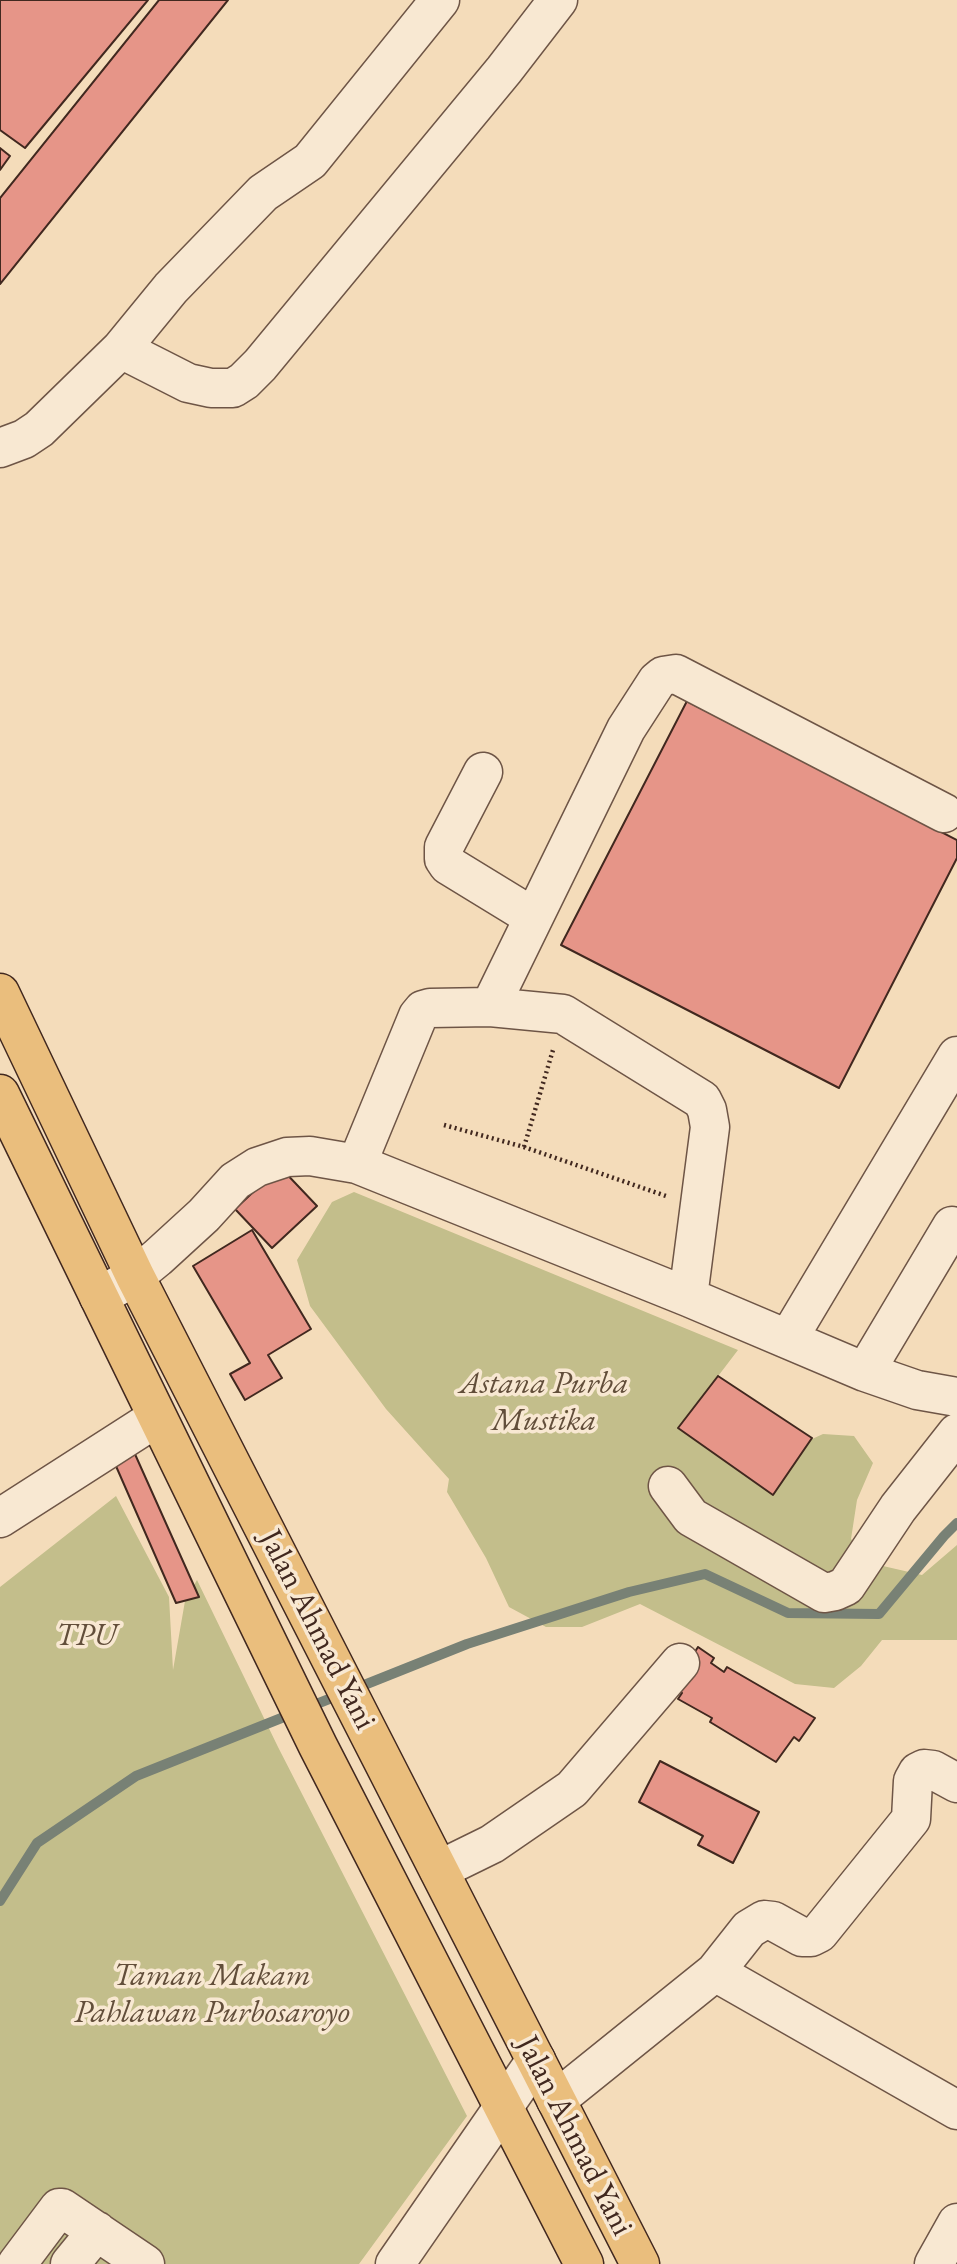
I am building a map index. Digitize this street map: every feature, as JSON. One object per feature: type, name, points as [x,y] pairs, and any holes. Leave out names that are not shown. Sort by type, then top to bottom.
[{"type":"main road","name":"Jalan Ahmad Yani","points":[[0,993],[135,1276],[640,2264]]},
{"type":"main road","name":"Jalan Ahmad Yani","points":[[0,1094],[318,1746],[584,2264]]},
{"type":"street","points":[[0,448],[24,439],[39,429],[121,349],[171,288],[263,193],[310,161],[440,0]]},
{"type":"street","points":[[121,349],[188,383],[211,388],[233,388],[244,380],[260,365],[504,70],[558,0]]},
{"type":"street","points":[[490,1007],[626,729],[657,681],[670,674],[676,674],[944,813]]},
{"type":"street","points":[[483,772],[444,847],[444,859],[448,865],[533,917]]},
{"type":"street","points":[[356,1164],[418,1016],[423,1010],[430,1007],[490,1007],[564,1014],[702,1100],[707,1110],[710,1127],[688,1297]]},
{"type":"street","points":[[788,1339],[957,1056]]},
{"type":"street","points":[[99,1297],[135,1276],[199,1220],[235,1181],[257,1167],[287,1157],[310,1156],[356,1164],[688,1297],[865,1372],[917,1390],[957,1397]]},
{"type":"street","points":[[865,1372],[952,1226]]},
{"type":"street","points":[[0,1518],[156,1418]]},
{"type":"street","points":[[668,1486],[691,1517],[824,1593],[835,1591],[846,1586],[898,1508],[957,1433]]},
{"type":"street","points":[[439,1870],[492,1844],[572,1789],[680,1663]]},
{"type":"street","points":[[556,2100],[715,1972],[749,1929],[764,1920],[780,1924],[802,1937],[819,1933],[911,1819],[913,1781],[918,1772],[933,1770],[957,1783]]},
{"type":"street","points":[[715,1972],[957,2110]]},
{"type":"street","points":[[395,2264],[536,2060]]},
{"type":"street","points":[[17,2264],[59,2208],[64,2208],[145,2264]]},
{"type":"street","points":[[934,2264],[957,2223]]},
{"type":"street","points":[[70,2264],[97,2231]]},
{"type":"path","points":[[524,1147],[564,1014]]},
{"type":"path","points":[[444,1125],[524,1147],[699,1208]]},
{"type":"green space","name":"Astana Purba Mustika","points":[[354,1192],[738,1350],[680,1426],[771,1458],[823,1434],[854,1436],[873,1463],[857,1500],[851,1539],[870,1563],[922,1575],[957,1545],[957,1640],[882,1640],[861,1666],[834,1688],[795,1684],[640,1604],[582,1627],[546,1627],[509,1607],[486,1558],[447,1492],[449,1479],[386,1409],[310,1306],[297,1260],[332,1202]]},
{"type":"green space","points":[[116,1496],[169,1597],[173,1670],[185,1601],[197,1580],[278,1747],[467,2116],[359,2264],[0,2264],[0,1587]]},
{"type":"building","points":[[0,0],[148,0],[25,148],[0,130]]},
{"type":"building","points":[[159,0],[228,0],[0,284],[0,198]]},
{"type":"building","points":[[0,148],[10,156],[0,170]]},
{"type":"building","points":[[687,701],[957,840],[957,858],[839,1088],[561,945]]},
{"type":"building","points":[[280,1167],[317,1206],[272,1248],[235,1209]]},
{"type":"building","points":[[252,1230],[311,1329],[268,1355],[282,1378],[245,1400],[230,1374],[250,1363],[193,1266]]},
{"type":"building","points":[[718,1376],[812,1438],[773,1495],[678,1428]]},
{"type":"building","points":[[130,1443],[199,1597],[176,1603],[112,1457]]},
{"type":"building","points":[[698,1647],[714,1658],[711,1663],[724,1672],[727,1667],[815,1718],[799,1741],[794,1737],[776,1762],[710,1722],[712,1718],[678,1699],[682,1693],[672,1688]]},
{"type":"building","points":[[660,1761],[759,1812],[733,1863],[698,1845],[703,1836],[639,1802]]},
{"type":"waterway","points":[[0,1901],[37,1843],[136,1776],[467,1644],[629,1592],[705,1574],[788,1613],[879,1614],[957,1523]]},
{"type":"park label","name":"TPU","points":[[86,1636]]},
{"type":"park label","name":"Taman Makam Pahlawan Purbosaroyo","points":[[212,1994]]}]
